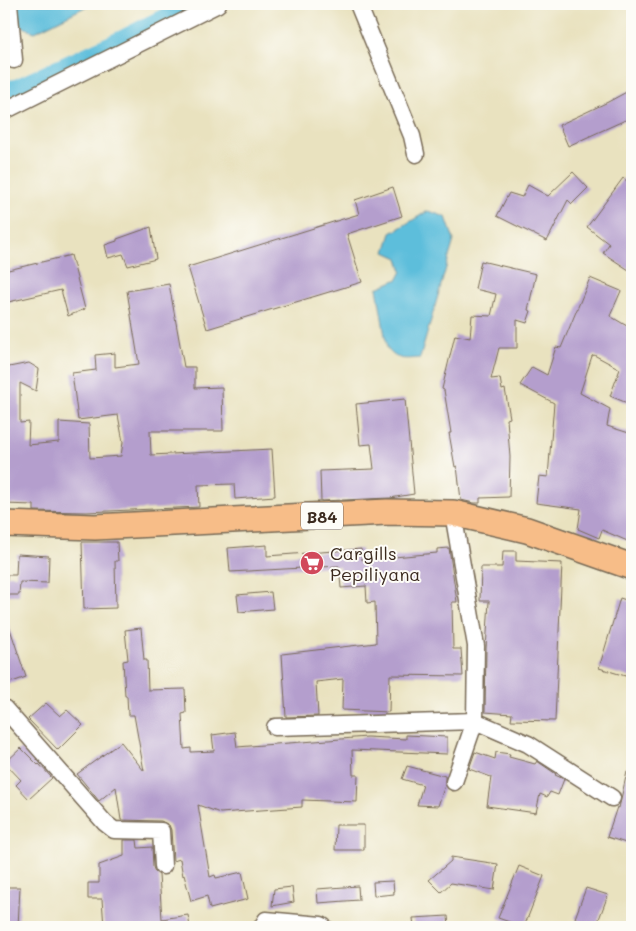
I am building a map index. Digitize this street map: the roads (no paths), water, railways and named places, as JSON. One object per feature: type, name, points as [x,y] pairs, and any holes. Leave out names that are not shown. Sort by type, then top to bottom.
[{"type":"main road","name":"B84","points":[[4,524],[95,527],[387,512],[453,513],[528,530],[632,567]]},
{"type":"street","points":[[9,4],[14,60]]},
{"type":"street","points":[[4,111],[218,4]]},
{"type":"street","points":[[358,4],[412,136],[416,154]]},
{"type":"street","points":[[453,513],[476,646],[475,721],[454,782]]},
{"type":"street","points":[[4,708],[105,823],[114,830],[161,831],[163,866]]},
{"type":"street","points":[[275,727],[475,721],[528,744],[612,798]]},
{"type":"street","points":[[262,927],[266,920],[320,925],[324,927]]},
{"type":"water","points":[[16,4],[91,4],[35,32],[22,25],[18,19]]},
{"type":"water","points":[[428,211],[446,217],[454,240],[420,358],[401,358],[394,355],[387,348],[377,288],[398,279],[402,271],[398,258],[385,252],[391,233]]},
{"type":"waterway","points":[[4,89],[16,87],[120,39],[188,4]]},
{"type":"place","name":"Cargills Pepiliyana","points":[[312,563]]}]
